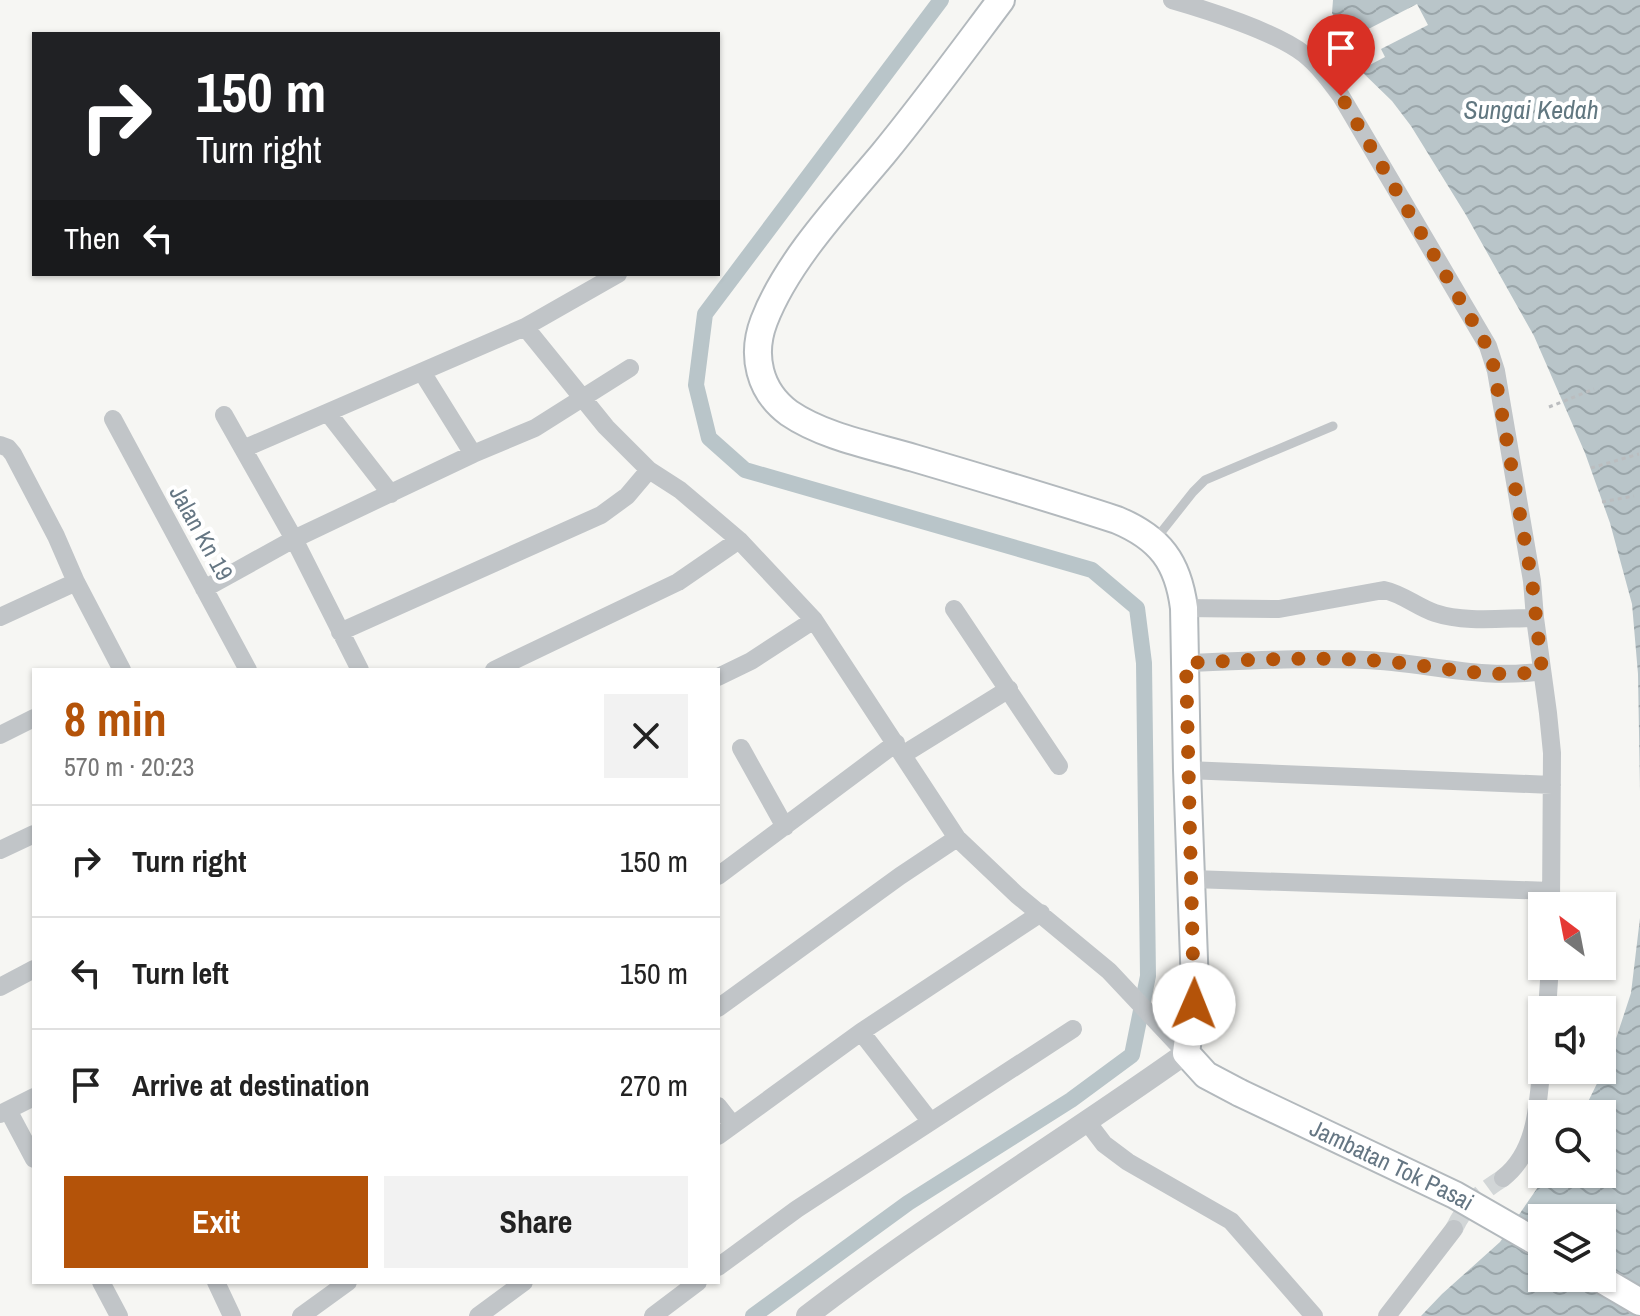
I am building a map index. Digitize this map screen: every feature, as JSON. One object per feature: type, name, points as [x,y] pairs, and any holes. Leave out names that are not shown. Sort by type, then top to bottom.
[{"type":"main road","points":[[1001,0],[931,96],[828,220],[794,267],[764,320],[758,347],[761,380],[789,413],[830,432],[1117,520],[1139,529],[1154,541],[1171,562],[1180,585],[1184,608],[1195,986],[1180,1046]]},
{"type":"main road","name":"Jambatan Tok Pasai","points":[[1180,1046],[1206,1075],[1455,1195],[1528,1237]]},
{"type":"main road","points":[[1616,1288],[1640,1302]]},
{"type":"street","points":[[1172,0],[1281,40],[1302,52],[1322,71],[1341,96],[1488,346],[1496,371],[1532,581],[1552,753],[1551,892]]},
{"type":"street","points":[[243,449],[525,327],[614,276]]},
{"type":"street","points":[[525,327],[583,399],[649,470],[680,490],[739,540],[814,620],[957,838],[983,865],[1109,971],[1180,1046],[1088,1123],[878,1264],[807,1316]]},
{"type":"street","points":[[204,589],[294,539],[535,428],[630,368]]},
{"type":"street","points":[[422,372],[473,454]]},
{"type":"street","points":[[328,413],[391,494]]},
{"type":"street","points":[[224,415],[294,539],[359,668]]},
{"type":"street","name":"Jalan Kn 19","points":[[113,419],[247,668]]},
{"type":"street","points":[[0,445],[13,454],[121,668]]},
{"type":"street","points":[[340,632],[601,515],[627,496],[649,470]]},
{"type":"street","points":[[498,668],[678,582],[739,540]]},
{"type":"street","points":[[0,617],[76,582]]},
{"type":"street","points":[[1184,608],[1279,609],[1384,590],[1438,614],[1463,618],[1535,618]]},
{"type":"street","points":[[954,609],[1059,766]]},
{"type":"street","points":[[720,676],[751,661],[814,620]]},
{"type":"street","points":[[1186,663],[1366,660],[1499,674],[1542,671]]},
{"type":"street","points":[[720,875],[900,748],[1009,689]]},
{"type":"street","points":[[0,735],[32,719]]},
{"type":"street","points":[[741,748],[785,827]]},
{"type":"street","points":[[1187,770],[1552,785]]},
{"type":"street","points":[[0,850],[32,835]]},
{"type":"street","points":[[720,1007],[957,838]]},
{"type":"street","points":[[1192,879],[1528,898]]},
{"type":"street","points":[[726,1131],[861,1032],[1041,913]]},
{"type":"street","points":[[0,987],[32,970]]},
{"type":"street","points":[[720,1266],[797,1209],[1073,1029]]},
{"type":"street","points":[[861,1032],[930,1121]]},
{"type":"street","points":[[1503,1178],[1516,1165],[1531,1134],[1537,1116],[1540,1084]]},
{"type":"street","points":[[32,1098],[4,1112],[32,1156]]},
{"type":"street","points":[[1088,1123],[1114,1153],[1231,1221],[1314,1316]]},
{"type":"street","points":[[1387,1316],[1454,1229]]},
{"type":"street","points":[[102,1284],[119,1316]]},
{"type":"street","points":[[217,1284],[232,1316]]},
{"type":"street","points":[[478,1316],[521,1284]]},
{"type":"street","points":[[653,1316],[695,1284]]},
{"type":"street","points":[[301,1316],[338,1285]]},
{"type":"lane","points":[[1154,541],[1205,480],[1333,426]]},
{"type":"path","points":[[1549,407],[1594,389]]},
{"type":"path","points":[[1591,468],[1639,454]]},
{"type":"path","points":[[1602,502],[1634,496]]},
{"type":"water","name":"Sungai Kedah","points":[[1333,0],[1640,0],[1640,791],[1638,674],[1632,604],[1610,523],[1585,453],[1534,336],[1466,215],[1411,126],[1392,101],[1360,70],[1332,13]]},
{"type":"water","points":[[1640,918],[1640,1316],[1421,1316],[1500,1242],[1537,1188],[1616,1188],[1616,1100],[1589,1100],[1597,1084],[1616,1084],[1616,1039],[1631,993]]},
{"type":"pier","points":[[1417,4],[1428,25],[1381,49],[1385,57],[1360,70],[1345,41]]},
{"type":"waterway","points":[[753,1316],[908,1203],[1071,1100],[1132,1055],[1148,976],[1144,663],[1137,608],[1092,570],[745,470],[709,438],[696,385],[705,314],[941,0]]},
{"type":"tunnel","points":[[1454,1229],[1474,1200],[1503,1178]]},
{"type":"route","points":[[1194,1004],[1186,663],[1366,660],[1513,675],[1542,671],[1532,581],[1491,353],[1341,96]]}]
